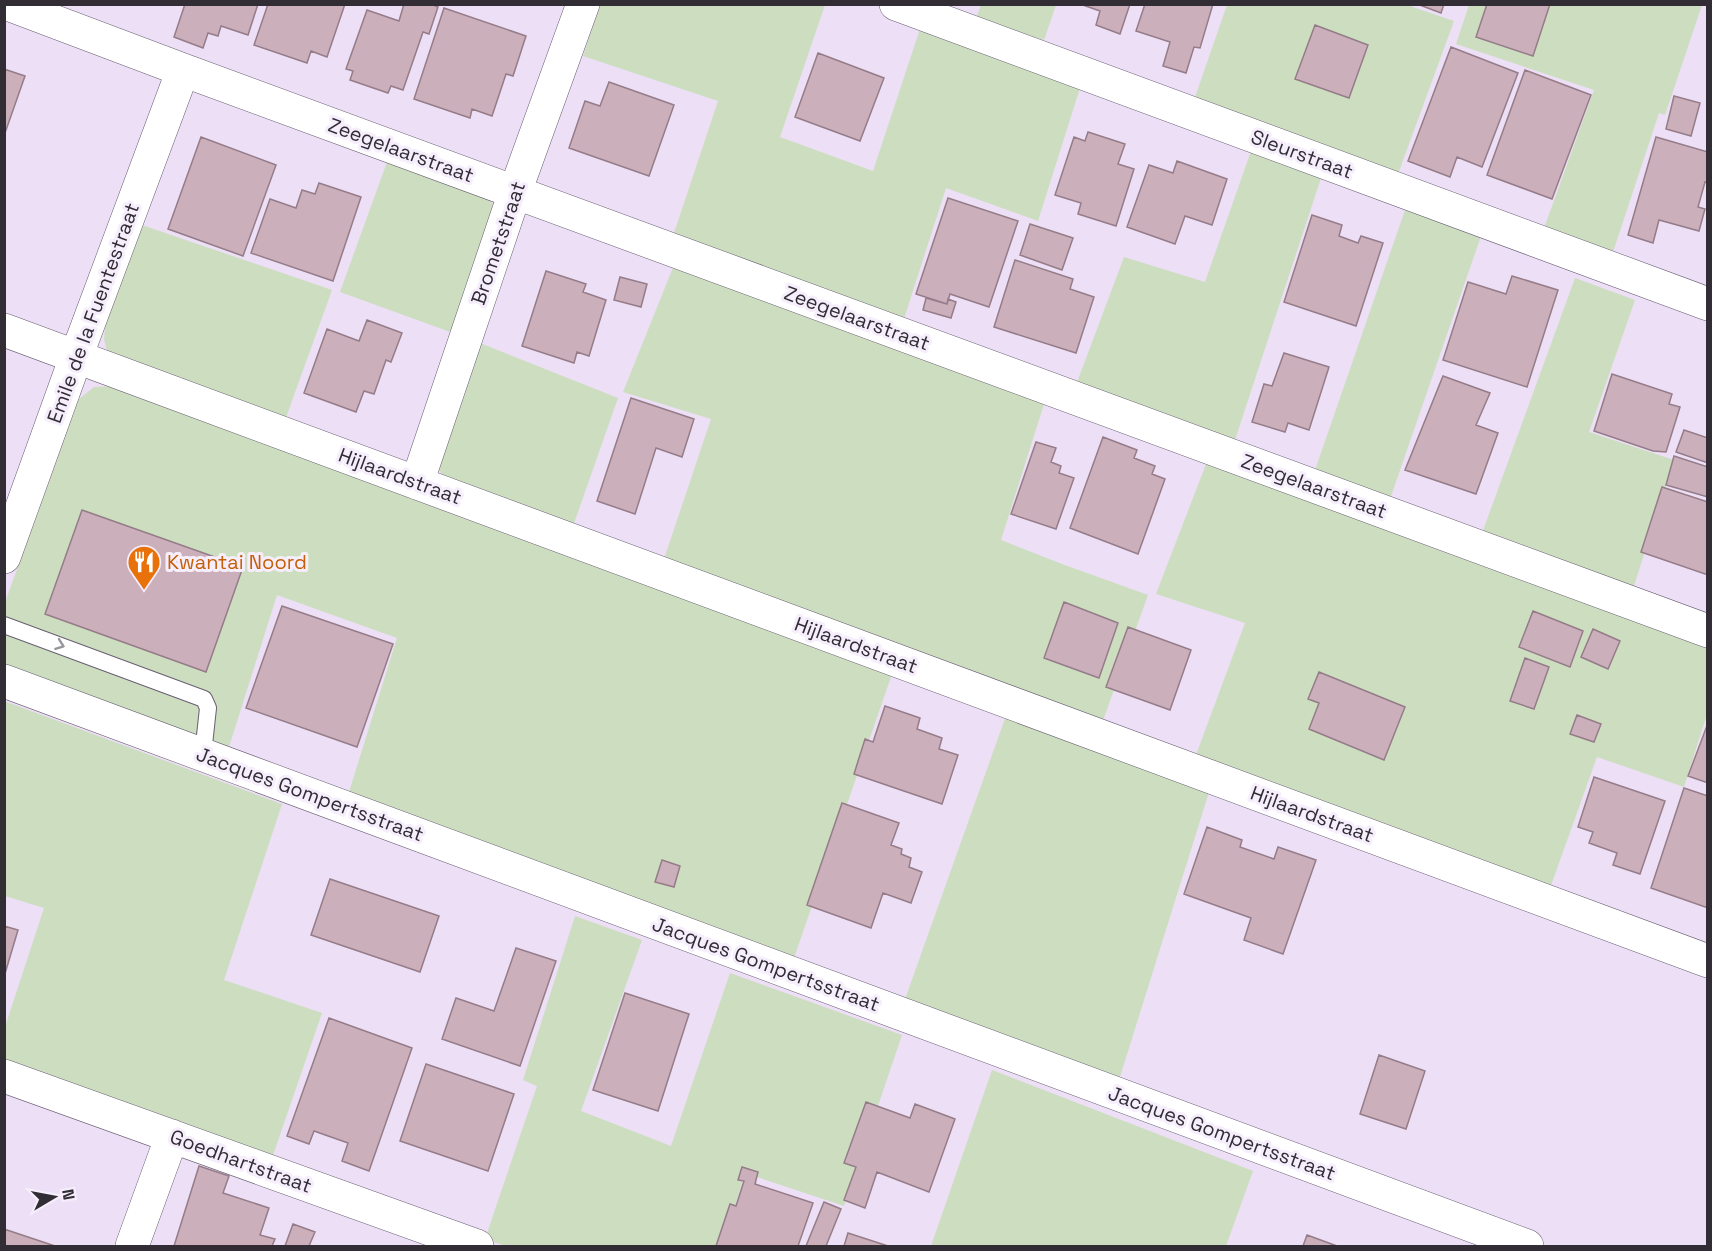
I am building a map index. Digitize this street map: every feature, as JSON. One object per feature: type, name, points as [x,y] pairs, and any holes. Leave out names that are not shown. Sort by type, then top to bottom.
[{"type":"street","name":"Zeegelaarstraat","points":[[8,4],[1707,631]]},
{"type":"street","name":"Brometstraat","points":[[417,483],[515,192],[583,4]]},
{"type":"street","name":"Sleurstraat","points":[[896,4],[1707,304]]},
{"type":"street","name":"Emile de la Fuentestraat","points":[[4,557],[183,70]]},
{"type":"street","name":"Hijlaardstraat","points":[[4,330],[1707,961]]},
{"type":"street","name":"Jacques Gompertsstraat","points":[[4,681],[1527,1246]]},
{"type":"street","name":"Goedhartstraat","points":[[4,1076],[477,1246]]},
{"type":"street","points":[[132,1246],[172,1136]]},
{"type":"lane","points":[[4,625],[204,699],[208,708],[202,754]]},
{"type":"green space","points":[[600,5],[825,5],[780,137],[873,171],[921,26],[1080,88],[1038,221],[946,188],[902,325],[672,239],[718,101],[583,56]]},
{"type":"green space","points":[[981,5],[1056,5],[1044,40],[976,18]]},
{"type":"green space","points":[[1227,5],[1407,5],[1454,21],[1398,174],[1194,100]]},
{"type":"green space","points":[[1469,5],[1702,5],[1665,115],[1659,113],[1612,255],[1543,231],[1594,90],[1456,44]]},
{"type":"green space","points":[[1251,151],[1321,178],[1234,443],[1076,385],[1124,257],[1205,282]]},
{"type":"green space","points":[[387,162],[484,196],[494,205],[453,333],[340,292]]},
{"type":"green space","points":[[1405,210],[1481,236],[1389,502],[1313,476]]},
{"type":"green space","points":[[142,225],[332,290],[284,423],[108,355],[104,339],[106,319]]},
{"type":"green space","points":[[674,265],[1045,401],[1001,540],[1148,595],[1101,726],[663,562],[711,419],[623,392]]},
{"type":"green space","points":[[1575,278],[1635,300],[1589,432],[1674,460],[1633,589],[1481,536]]},
{"type":"green space","points":[[475,341],[618,398],[572,529],[448,483],[438,468]]},
{"type":"green space","points":[[117,386],[892,674],[794,958],[349,792],[397,638],[277,595],[228,750],[15,673],[5,665],[4,605],[79,399],[94,387]]},
{"type":"green space","points":[[1208,459],[1707,643],[1707,714],[1684,787],[1597,757],[1549,891],[1193,763],[1245,623],[1156,594]]},
{"type":"green space","points":[[4,701],[282,804],[224,980],[322,1013],[272,1158],[5,1064],[5,1027],[44,908],[5,896]]},
{"type":"green space","points":[[1007,713],[1210,789],[1119,1080],[904,1002]]},
{"type":"green space","points":[[575,916],[642,940],[581,1111],[671,1146],[730,973],[902,1035],[844,1206],[745,1173],[723,1246],[506,1246],[485,1239],[537,1086],[523,1080]]},
{"type":"green space","points":[[992,1070],[1253,1171],[1226,1246],[931,1246]]},
{"type":"building","points":[[185,4],[258,4],[248,35],[221,26],[218,36],[208,33],[203,48],[174,37]]},
{"type":"building","points":[[268,4],[345,4],[327,57],[311,51],[307,63],[254,45]]},
{"type":"building","points":[[404,4],[431,4],[438,7],[429,34],[423,32],[403,90],[391,86],[388,93],[350,80],[353,71],[346,69],[367,10],[399,21]]},
{"type":"building","points":[[1080,4],[1130,4],[1120,34],[1096,25],[1100,11]]},
{"type":"building","points":[[1145,4],[1213,4],[1200,48],[1194,47],[1186,73],[1163,66],[1170,42],[1136,31]]},
{"type":"building","points":[[1417,4],[1444,4],[1441,13]]},
{"type":"building","points":[[1487,4],[1550,4],[1533,56],[1476,37]]},
{"type":"building","points":[[444,8],[526,36],[513,76],[506,74],[492,116],[472,109],[470,118],[414,99]]},
{"type":"building","points":[[1315,25],[1368,45],[1349,98],[1295,79]]},
{"type":"building","points":[[1451,47],[1518,73],[1482,167],[1457,157],[1450,177],[1408,161]]},
{"type":"building","points":[[818,53],[884,78],[860,141],[795,117]]},
{"type":"building","points":[[4,69],[25,76],[5,133],[4,133]]},
{"type":"building","points":[[1525,70],[1591,95],[1552,199],[1487,175]]},
{"type":"building","points":[[609,82],[674,105],[649,176],[569,148],[585,101],[600,106]]},
{"type":"building","points":[[1674,96],[1700,103],[1691,136],[1666,129]]},
{"type":"building","points":[[1088,132],[1125,144],[1118,164],[1134,169],[1116,226],[1078,214],[1081,203],[1055,195],[1074,137],[1085,141]]},
{"type":"building","points":[[201,137],[276,165],[243,256],[168,229]]},
{"type":"building","points":[[1656,137],[1708,152],[1708,183],[1705,182],[1698,207],[1705,209],[1699,231],[1659,220],[1653,243],[1628,235]]},
{"type":"building","points":[[1177,161],[1227,179],[1212,225],[1185,216],[1175,244],[1127,227],[1149,165],[1173,173]]},
{"type":"building","points":[[319,183],[361,197],[333,281],[251,253],[270,199],[296,208],[302,190],[315,194]]},
{"type":"building","points":[[948,198],[1018,221],[989,307],[950,294],[947,304],[916,294]]},
{"type":"building","points":[[1312,215],[1342,225],[1339,236],[1358,243],[1361,236],[1383,243],[1356,326],[1284,302]]},
{"type":"building","points":[[1030,224],[1073,238],[1062,270],[1020,255]]},
{"type":"building","points":[[1015,260],[1073,279],[1070,289],[1094,297],[1076,353],[994,327]]},
{"type":"building","points":[[546,271],[586,284],[583,292],[606,300],[589,356],[577,352],[574,363],[522,346]]},
{"type":"building","points":[[1512,276],[1558,290],[1527,387],[1443,360],[1468,282],[1506,294]]},
{"type":"building","points":[[620,277],[647,284],[641,307],[614,300]]},
{"type":"building","points":[[926,298],[947,304],[948,299],[956,302],[951,318],[923,310]]},
{"type":"building","points":[[367,320],[402,333],[391,362],[386,360],[374,394],[364,391],[356,412],[304,393],[327,329],[359,341]]},
{"type":"building","points":[[1284,353],[1329,367],[1309,430],[1288,423],[1285,432],[1252,422],[1264,384],[1272,386]]},
{"type":"building","points":[[1612,374],[1672,394],[1669,404],[1680,407],[1666,452],[1653,451],[1594,431]]},
{"type":"building","points":[[1443,376],[1490,393],[1476,425],[1498,433],[1476,494],[1405,470]]},
{"type":"building","points":[[631,398],[694,419],[682,457],[656,448],[635,514],[597,501]]},
{"type":"building","points":[[1684,430],[1708,438],[1708,463],[1676,452]]},
{"type":"building","points":[[1103,437],[1137,450],[1134,458],[1155,466],[1152,474],[1165,479],[1138,554],[1070,528]]},
{"type":"building","points":[[1036,442],[1056,448],[1051,462],[1061,466],[1059,473],[1074,478],[1056,529],[1011,514]]},
{"type":"building","points":[[1674,456],[1708,467],[1708,497],[1666,485]]},
{"type":"building","points":[[1662,487],[1708,502],[1708,575],[1641,552]]},
{"type":"building","name":"Kwantai Noord","points":[[82,510],[243,567],[206,672],[45,614]]},
{"type":"building","points":[[1064,602],[1118,623],[1099,678],[1044,658]]},
{"type":"building","points":[[282,606],[393,644],[357,747],[246,708]]},
{"type":"building","points":[[1533,611],[1583,631],[1570,667],[1519,647]]},
{"type":"building","points":[[1128,627],[1191,650],[1170,710],[1106,687]]},
{"type":"building","points":[[1593,629],[1620,641],[1608,669],[1581,657]]},
{"type":"building","points":[[1525,658],[1549,667],[1534,709],[1510,701]]},
{"type":"building","points":[[1319,672],[1405,707],[1384,760],[1309,729],[1319,703],[1308,699]]},
{"type":"building","points":[[885,706],[920,718],[917,729],[942,738],[939,749],[958,755],[942,804],[854,774],[865,739],[873,742]]},
{"type":"building","points":[[1577,715],[1601,724],[1594,742],[1570,734]]},
{"type":"building","points":[[1708,723],[1708,783],[1688,776]]},
{"type":"building","points":[[1594,777],[1665,801],[1640,874],[1613,865],[1617,853],[1589,843],[1593,832],[1578,827]]},
{"type":"building","points":[[1684,788],[1708,796],[1708,908],[1651,888]]},
{"type":"building","points":[[842,803],[899,823],[891,845],[902,849],[901,854],[911,858],[909,867],[922,872],[911,903],[883,893],[871,928],[807,905]]},
{"type":"building","points":[[1207,827],[1242,840],[1240,847],[1274,859],[1278,847],[1316,860],[1283,954],[1244,940],[1251,918],[1184,894]]},
{"type":"building","points":[[662,860],[680,866],[674,887],[655,882]]},
{"type":"building","points":[[330,879],[439,916],[420,972],[311,935]]},
{"type":"building","points":[[4,926],[18,930],[4,977]]},
{"type":"building","points":[[516,948],[556,961],[520,1066],[442,1039],[456,998],[494,1011]]},
{"type":"building","points":[[625,993],[689,1014],[658,1111],[593,1090]]},
{"type":"building","points":[[329,1018],[412,1048],[369,1171],[342,1161],[348,1143],[314,1131],[309,1144],[287,1136]]},
{"type":"building","points":[[1379,1055],[1425,1071],[1406,1129],[1360,1114]]},
{"type":"building","points":[[426,1064],[514,1094],[488,1171],[400,1141]]},
{"type":"building","points":[[866,1102],[910,1118],[915,1104],[955,1119],[929,1192],[877,1172],[865,1208],[844,1200],[856,1167],[844,1163]]},
{"type":"building","points":[[199,1166],[229,1176],[223,1193],[269,1208],[260,1235],[275,1239],[272,1246],[174,1246]]},
{"type":"building","points":[[742,1167],[758,1172],[755,1184],[813,1203],[798,1246],[716,1246],[730,1204],[736,1206],[744,1181],[738,1180]]},
{"type":"building","points":[[824,1202],[841,1209],[826,1246],[806,1246]]},
{"type":"building","points":[[293,1224],[315,1232],[309,1246],[285,1246]]},
{"type":"building","points":[[4,1229],[55,1246],[4,1246]]},
{"type":"building","points":[[848,1233],[888,1246],[844,1246]]},
{"type":"building","points":[[1307,1235],[1337,1246],[1303,1246]]},
{"type":"place","name":"Kwantai Noord","points":[[144,591]]}]
